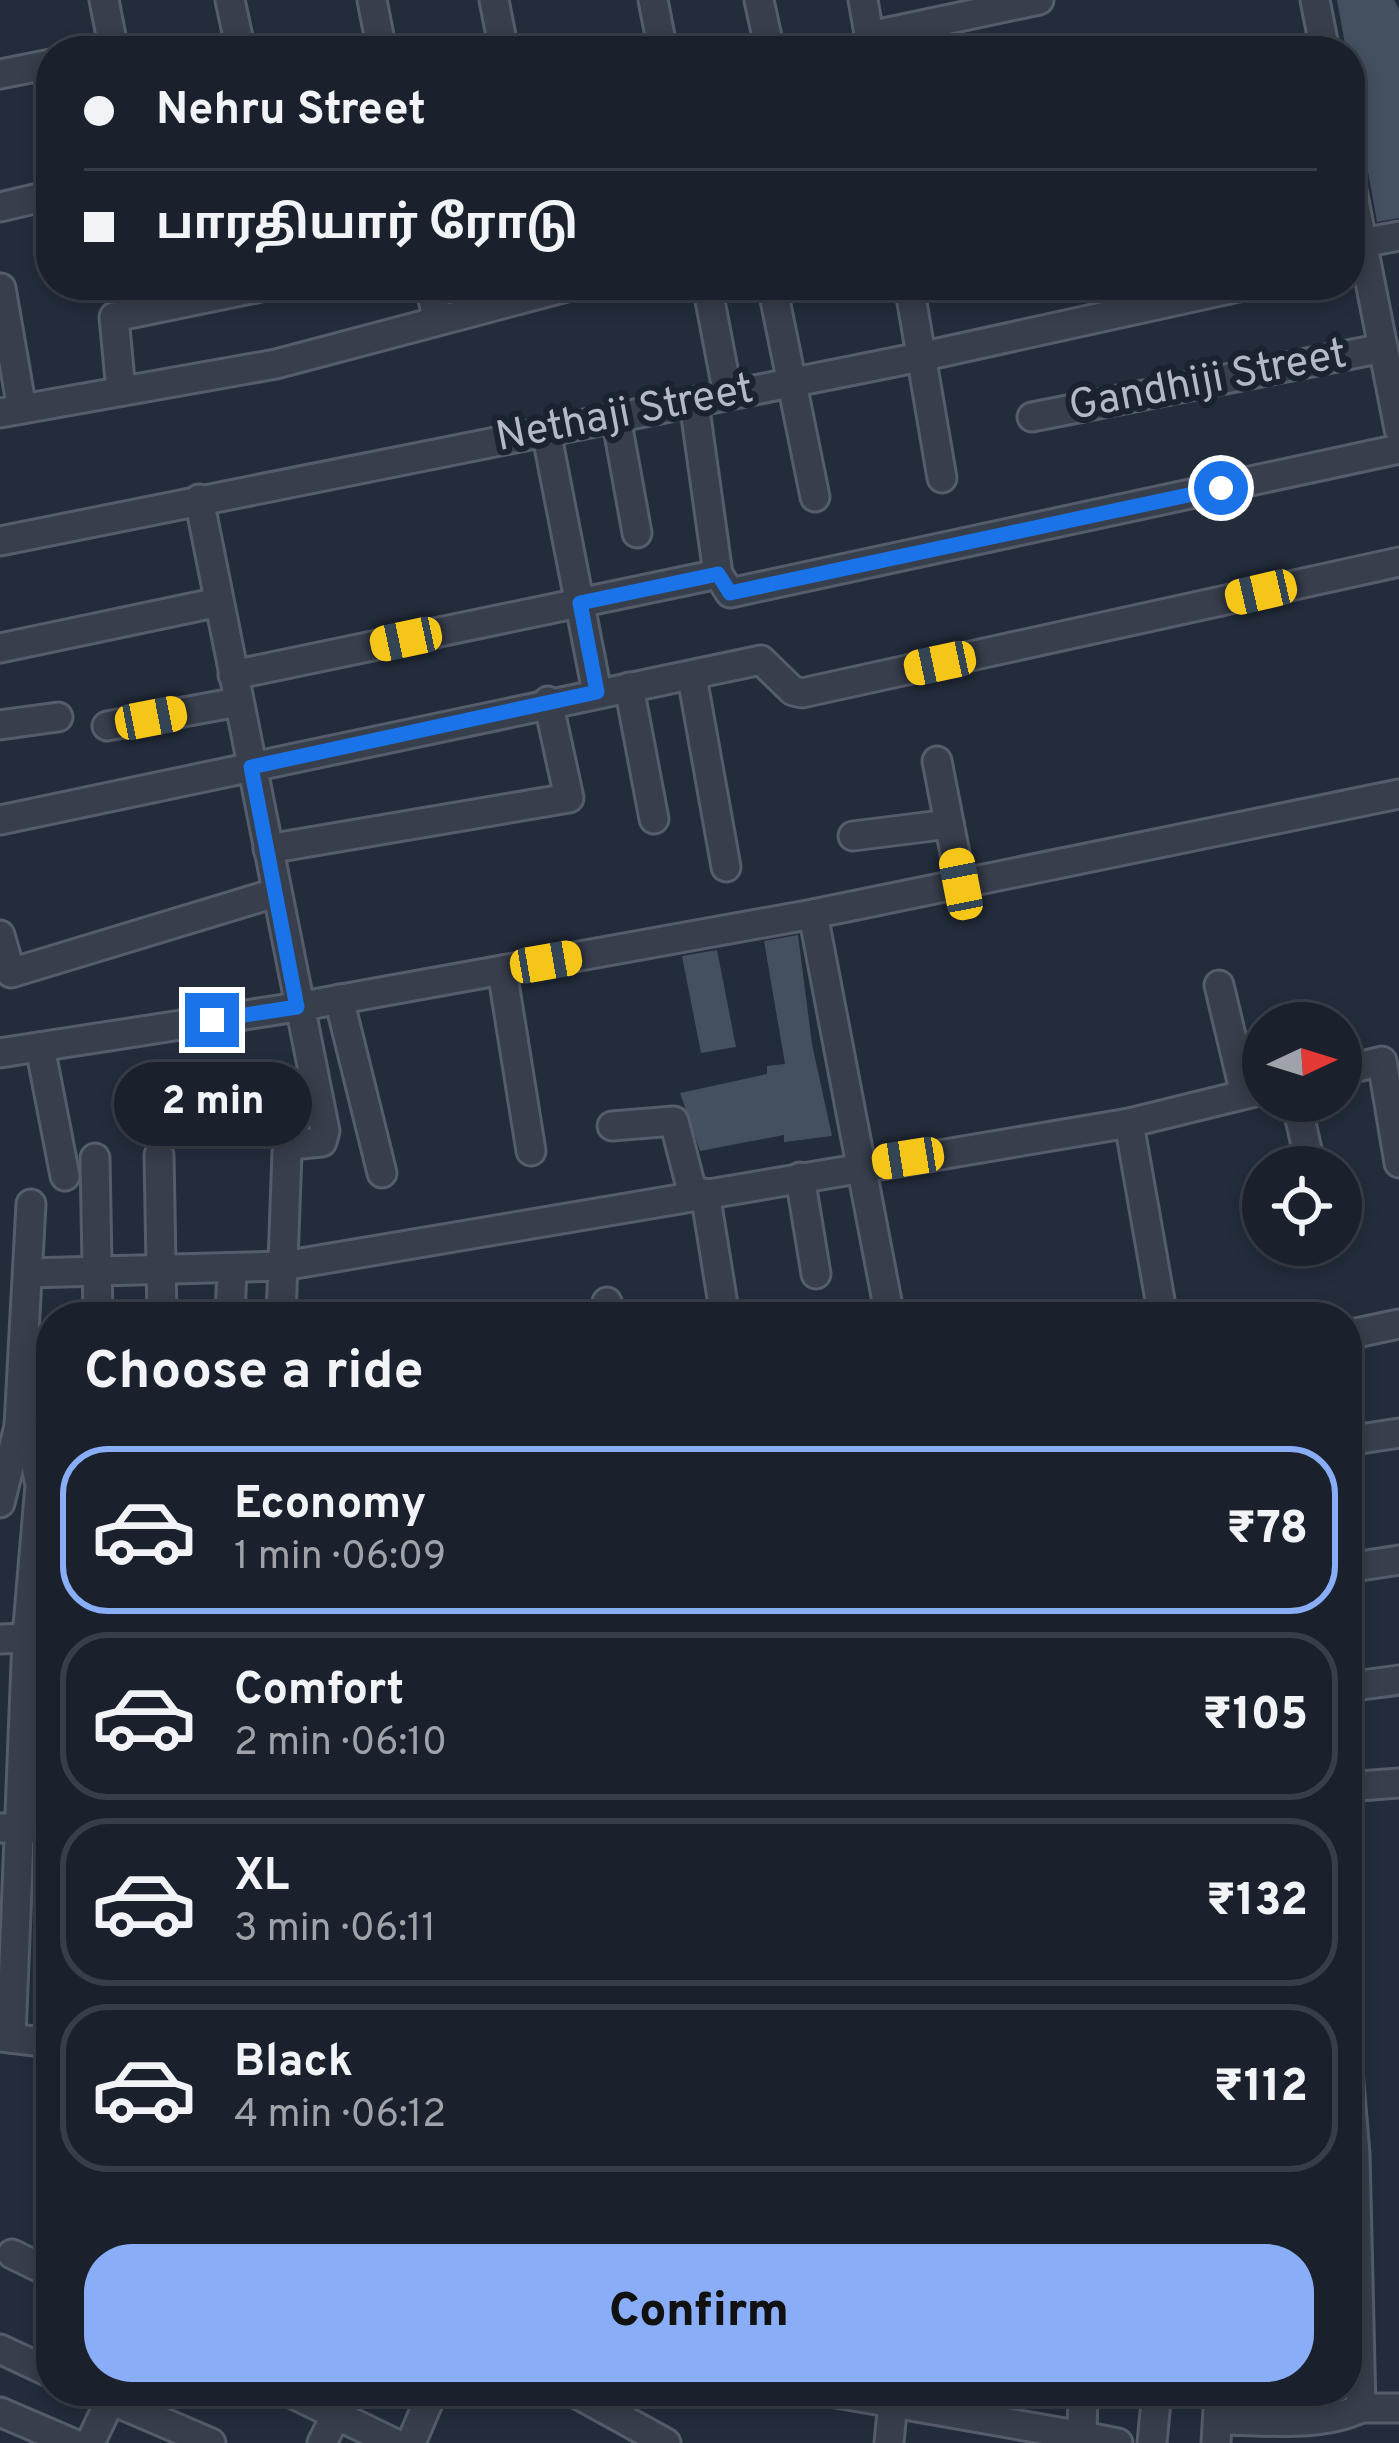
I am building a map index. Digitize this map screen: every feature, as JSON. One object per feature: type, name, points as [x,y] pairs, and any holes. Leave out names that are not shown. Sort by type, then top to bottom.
[{"type":"street","points":[[104,0],[111,36]]},
{"type":"street","points":[[230,0],[238,36]]},
{"type":"street","points":[[372,0],[379,36]]},
{"type":"street","points":[[494,0],[501,36]]},
{"type":"street","points":[[653,0],[660,36]]},
{"type":"street","points":[[759,0],[767,36]]},
{"type":"street","points":[[863,0],[870,36]]},
{"type":"street","points":[[902,36],[1039,0]]},
{"type":"street","points":[[1315,0],[1321,36]]},
{"type":"street","points":[[0,74],[36,67]]},
{"type":"street","points":[[0,207],[36,199]]},
{"type":"street","points":[[1365,252],[1399,236]]},
{"type":"street","points":[[1365,278],[1399,429]]},
{"type":"street","points":[[1,288],[11,411],[276,364],[512,300]]},
{"type":"street","points":[[121,391],[114,317],[197,300]]},
{"type":"street","points":[[433,300],[437,318]]},
{"type":"street","points":[[710,300],[728,395]]},
{"type":"street","points":[[775,300],[814,496]]},
{"type":"street","points":[[910,300],[942,478]]},
{"type":"street","name":"Nethaji Street","points":[[0,541],[920,357],[1180,300]]},
{"type":"street","name":"Gandhiji Street","points":[[1032,417],[1383,348]]},
{"type":"street","points":[[694,402],[718,574],[730,593],[1399,449]]},
{"type":"street","points":[[616,417],[637,533]]},
{"type":"street","points":[[546,431],[597,692]]},
{"type":"street","points":[[199,499],[325,1138],[318,1144],[290,1145],[287,1152],[282,1302]]},
{"type":"street","points":[[0,820],[548,701],[692,677],[761,660],[793,692],[802,693],[1399,562]]},
{"type":"street","points":[[107,726],[236,688],[718,574]]},
{"type":"street","points":[[0,648],[219,602]]},
{"type":"street","points":[[692,677],[726,867]]},
{"type":"street","points":[[629,687],[654,819]]},
{"type":"street","points":[[268,849],[569,798],[548,701]]},
{"type":"street","points":[[0,725],[58,717]]},
{"type":"street","points":[[937,761],[961,884]]},
{"type":"street","points":[[0,1053],[297,1007],[813,914],[1399,794]]},
{"type":"street","points":[[853,836],[949,824]]},
{"type":"street","points":[[0,934],[6,975],[275,893]]},
{"type":"street","points":[[813,914],[887,1302]]},
{"type":"street","points":[[502,970],[531,1151]]},
{"type":"street","points":[[1219,986],[1242,1056]]},
{"type":"street","points":[[339,999],[382,1173]]},
{"type":"street","points":[[40,1047],[65,1176]]},
{"type":"street","points":[[1362,1066],[1382,1061],[1394,1107],[1399,1163]]},
{"type":"street","points":[[28,1274],[283,1266],[1129,1123],[1242,1095]]},
{"type":"street","points":[[612,1126],[674,1121],[699,1194],[723,1302]]},
{"type":"street","points":[[1129,1123],[1155,1302]]},
{"type":"street","points":[[159,1156],[163,1302]]},
{"type":"street","points":[[95,1158],[98,1302]]},
{"type":"street","points":[[800,1177],[816,1274]]},
{"type":"street","points":[[0,1503],[19,1426],[32,1204]]},
{"type":"street","points":[[231,1302],[232,1268]]},
{"type":"street","points":[[1362,1332],[1399,1324]]},
{"type":"street","points":[[19,1426],[36,1466]]},
{"type":"street","points":[[1362,1439],[1399,1433]]},
{"type":"street","points":[[9,2024],[11,1828],[36,1529]]},
{"type":"street","points":[[1362,1566],[1399,1560]]},
{"type":"street","points":[[1362,1685],[1399,1680]]},
{"type":"street","points":[[1362,1786],[1399,1783]]},
{"type":"street","points":[[12,2254],[36,2266]]},
{"type":"street","points":[[0,2349],[36,2366]]},
{"type":"street","points":[[89,2443],[101,2406]]},
{"type":"street","points":[[131,2406],[211,2443]]},
{"type":"street","points":[[318,2406],[411,2442],[427,2406]]},
{"type":"street","points":[[620,2406],[666,2443]]},
{"type":"street","points":[[889,2443],[892,2406]]},
{"type":"street","points":[[993,2406],[1083,2428],[1118,2443]]},
{"type":"street","points":[[1083,2406],[1083,2428]]},
{"type":"street","points":[[1152,2438],[1155,2406]]},
{"type":"street","points":[[1286,2406],[1286,2421]]},
{"type":"street","points":[[1217,2433],[1347,2415],[1361,2408],[1399,2408]]},
{"type":"street","points":[[0,2412],[72,2443]]},
{"type":"street","points":[[322,2443],[336,2415]]},
{"type":"building","points":[[1337,0],[1394,0],[1399,9],[1399,218],[1377,222],[1365,155],[1365,36],[1343,36]]},
{"type":"building","points":[[798,935],[812,1044],[832,1136],[784,1142],[784,1135],[700,1151],[680,1093],[767,1074],[767,1066],[785,1064],[764,941]]},
{"type":"building","points":[[717,950],[736,1047],[701,1053],[682,956]]},
{"type":"building","points":[[293,1090],[300,1126],[264,1139],[257,1097]]},
{"type":"route","points":[[212,1020],[297,1007],[251,767],[597,692],[580,603],[718,574],[730,593],[1221,488]]}]
